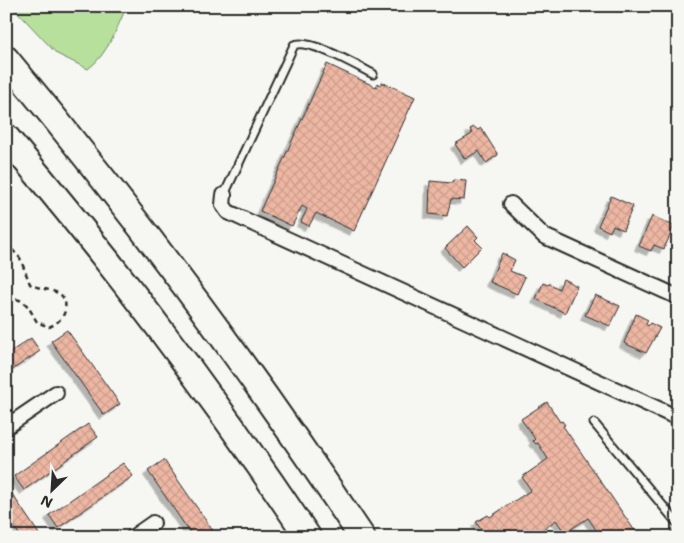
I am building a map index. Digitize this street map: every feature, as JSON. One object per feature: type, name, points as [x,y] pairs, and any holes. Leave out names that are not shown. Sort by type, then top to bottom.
[{"type":"highway","points":[[6,59],[109,185],[211,321],[362,537]]},
{"type":"highway","points":[[6,137],[152,319],[217,406],[308,537]]},
{"type":"street","points":[[224,194],[223,204],[228,212],[678,418]]},
{"type":"street","points":[[511,204],[544,236],[678,297]]},
{"type":"street","points":[[6,427],[56,393]]},
{"type":"street","points":[[133,537],[153,523]]},
{"type":"lane","points":[[224,194],[294,45],[301,42],[313,46],[374,74]]},
{"type":"lane","points":[[594,423],[678,524]]},
{"type":"lane","points":[[672,537],[678,533]]},
{"type":"path","points":[[6,243],[20,258],[30,284],[59,293],[65,302],[65,308],[62,318],[48,327],[37,322],[30,306],[24,301],[14,299],[6,301]]},
{"type":"green space","points":[[12,6],[127,6],[106,49],[88,69],[57,54]]},
{"type":"building","points":[[327,64],[376,87],[378,83],[381,85],[382,82],[415,97],[354,231],[316,213],[309,226],[301,222],[307,209],[302,206],[292,226],[260,211]]},
{"type":"building","points":[[474,127],[478,130],[481,128],[498,155],[486,163],[479,151],[465,159],[455,144],[472,134],[470,129]]},
{"type":"building","points":[[453,180],[466,181],[464,200],[451,199],[447,216],[429,214],[430,181],[452,183]]},
{"type":"building","points":[[611,196],[633,206],[623,230],[613,225],[610,232],[598,226]]},
{"type":"building","points":[[652,216],[674,226],[664,249],[654,245],[651,251],[639,246]]},
{"type":"building","points":[[468,226],[478,237],[475,240],[482,247],[462,267],[445,248]]},
{"type":"building","points":[[502,253],[515,260],[510,271],[525,277],[517,294],[490,282]]},
{"type":"building","points":[[563,279],[577,286],[565,313],[536,299],[543,283],[548,285],[549,283],[559,289]]},
{"type":"building","points":[[595,295],[620,306],[610,326],[585,315]]},
{"type":"building","points":[[636,314],[648,320],[646,324],[648,326],[650,323],[660,328],[646,353],[624,343]]},
{"type":"building","points":[[67,330],[120,404],[104,415],[51,341]]},
{"type":"building","points":[[31,338],[40,351],[6,374],[6,355]]},
{"type":"building","points":[[547,402],[560,422],[562,421],[565,425],[563,426],[639,537],[601,537],[588,518],[565,533],[556,520],[532,537],[486,537],[476,522],[488,515],[490,517],[531,490],[522,477],[548,459],[538,443],[536,444],[533,441],[535,439],[521,419]]},
{"type":"building","points":[[88,424],[98,437],[24,490],[14,476]]},
{"type":"building","points":[[164,460],[216,535],[214,537],[193,537],[148,471]]},
{"type":"building","points":[[123,463],[133,476],[58,528],[49,515]]},
{"type":"building","points":[[6,485],[41,537],[21,537],[6,515]]}]
